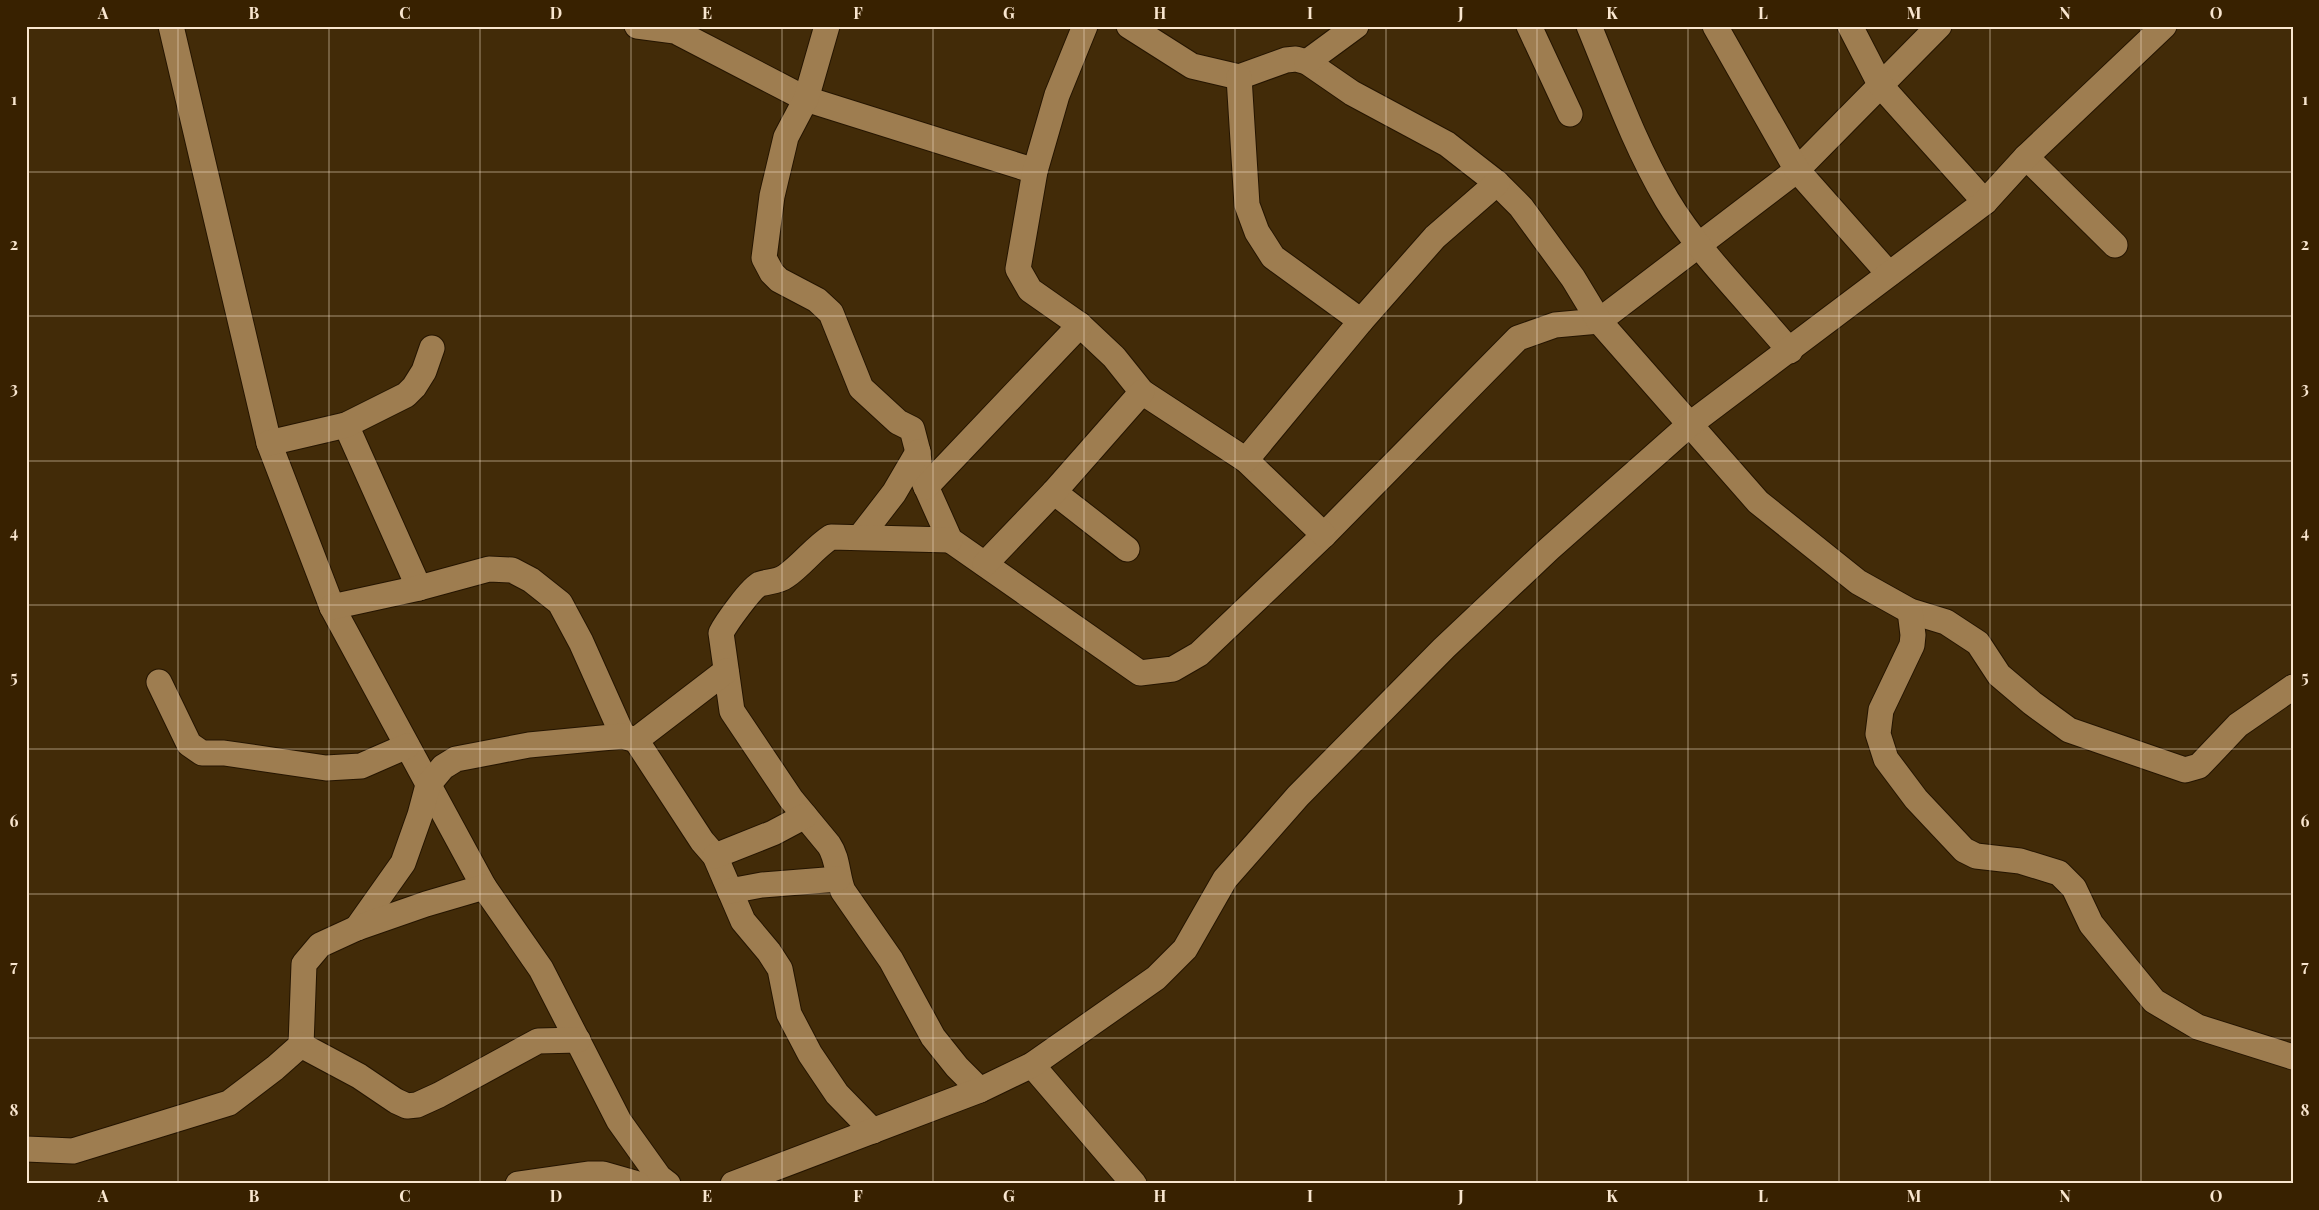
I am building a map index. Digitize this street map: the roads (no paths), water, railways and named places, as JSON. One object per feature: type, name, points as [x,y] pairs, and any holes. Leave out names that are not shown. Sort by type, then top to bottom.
[{"type":"street","points":[[171,26],[269,443],[332,607],[484,887],[541,969],[619,1121],[659,1177],[668,1184]]},
{"type":"street","points":[[637,26],[675,31],[806,99],[1034,171]]},
{"type":"street","points":[[827,26],[806,99],[786,137],[772,196],[764,258],[772,273],[779,280],[817,300],[831,313],[861,388],[898,422],[912,430],[918,452],[920,473],[950,540],[1140,672],[1173,669],[1199,654],[1324,535],[1518,338],[1555,325],[1599,321],[1797,170],[1939,26]]},
{"type":"street","points":[[1085,26],[1057,95],[1034,171],[1018,269],[1030,290],[1080,325],[1114,358],[1142,392],[1246,460],[1324,535]]},
{"type":"street","points":[[1129,26],[1192,66],[1239,77],[1286,60],[1296,59],[1307,62],[1352,93],[1447,144],[1497,183],[1520,207],[1573,278],[1599,321],[1758,502],[1858,582],[1910,612],[1946,622],[1978,643],[1999,675],[2032,704],[2069,730],[2185,770],[2198,766],[2238,725],[2293,687]]},
{"type":"street","points":[[1307,62],[1356,26]]},
{"type":"street","points":[[1529,26],[1570,114]]},
{"type":"street","points":[[1589,26],[1632,128],[1664,192],[1699,244],[1790,351]]},
{"type":"street","points":[[1715,26],[1797,170],[1889,274]]},
{"type":"street","points":[[1850,26],[1881,86],[1985,202]]},
{"type":"street","points":[[733,1184],[980,1090],[1032,1066],[1156,978],[1185,949],[1225,879],[1298,796],[1444,648],[1548,549],[1689,425],[1790,351],[1985,202],[2026,157],[2164,26]]},
{"type":"street","points":[[1239,77],[1247,205],[1258,232],[1274,257],[1361,321]]},
{"type":"street","points":[[2026,157],[2115,245]]},
{"type":"street","points":[[1246,460],[1361,321],[1435,237],[1497,183]]},
{"type":"street","points":[[926,487],[1080,325]]},
{"type":"street","points":[[269,443],[346,425],[406,395],[424,372],[432,348]]},
{"type":"street","points":[[985,564],[1054,492],[1142,392]]},
{"type":"street","points":[[346,425],[419,588]]},
{"type":"street","points":[[860,537],[894,493],[918,452]]},
{"type":"street","points":[[1054,492],[1127,549]]},
{"type":"street","points":[[950,540],[830,537],[786,576],[776,581],[758,585],[727,622],[721,633],[732,711],[745,734],[834,852],[838,879],[843,891],[891,960],[933,1037],[957,1067],[980,1090]]},
{"type":"street","points":[[332,607],[419,588],[490,569],[512,570],[531,580],[560,604],[630,738],[702,841],[715,856],[743,922],[769,952],[780,969],[789,1014],[810,1054],[837,1094],[873,1131]]},
{"type":"street","points":[[1910,612],[1913,635],[1912,645],[1881,710],[1878,734],[1886,759],[1916,799],[1964,850],[1976,856],[2020,860],[2059,873],[2074,888],[2091,924],[2154,1000],[2198,1027],[2293,1057]]},
{"type":"street","points":[[357,928],[403,863],[420,815],[428,785],[442,767],[456,759],[529,746],[630,738],[726,671]]},
{"type":"street","points":[[159,682],[189,744],[202,753],[224,753],[326,768],[361,766],[407,746]]},
{"type":"street","points":[[715,856],[773,833],[805,816]]},
{"type":"street","points":[[730,891],[762,885],[838,879]]},
{"type":"street","points":[[26,1148],[73,1151],[229,1103],[275,1068],[301,1045],[304,964],[320,945],[357,928],[426,904],[484,887]]},
{"type":"street","points":[[301,1045],[359,1076],[396,1101],[407,1106],[418,1105],[439,1095],[538,1041],[578,1040]]},
{"type":"street","points":[[1032,1066],[1134,1184]]},
{"type":"street","points":[[518,1184],[588,1174],[603,1174],[638,1184]]}]
